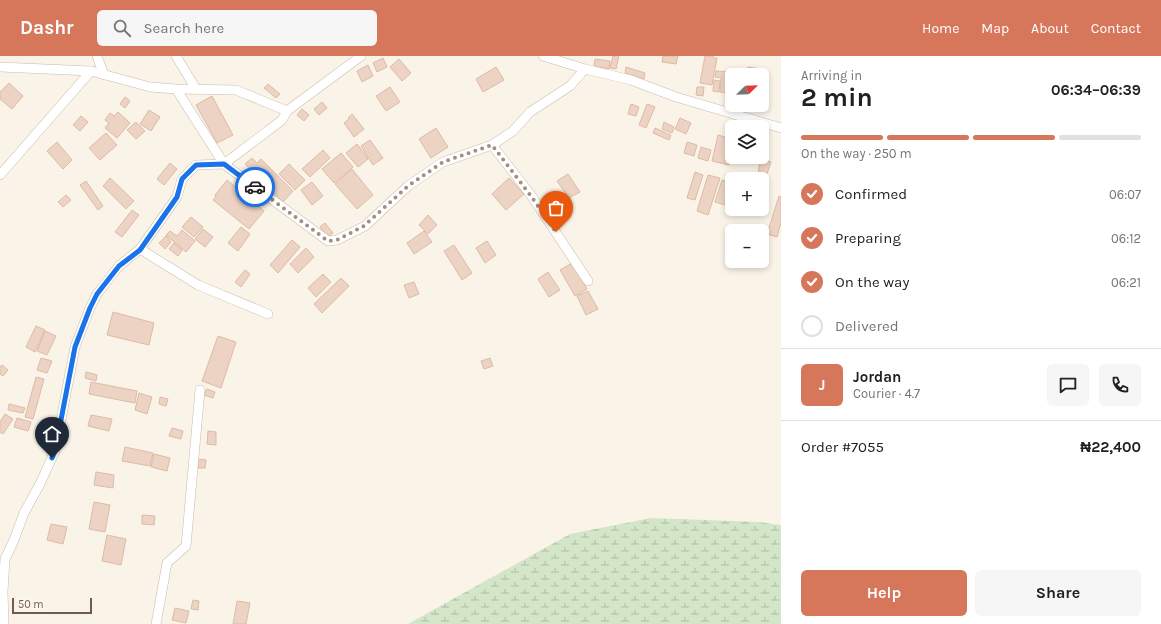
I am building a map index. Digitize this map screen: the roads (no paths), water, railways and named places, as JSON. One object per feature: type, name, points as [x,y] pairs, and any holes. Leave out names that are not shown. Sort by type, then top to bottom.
[{"type":"street","points":[[97,56],[104,74]]},
{"type":"street","points":[[176,56],[196,89]]},
{"type":"street","points":[[4,624],[2,556],[14,540],[24,513],[40,484],[55,451],[75,347],[97,294],[119,266],[140,250],[177,197],[182,179],[196,165],[224,164],[282,120],[287,110],[361,56]]},
{"type":"street","points":[[543,56],[585,69],[631,80],[676,97],[781,128]]},
{"type":"street","points":[[0,67],[91,71],[150,87],[236,90],[287,110]]},
{"type":"street","points":[[176,89],[224,164],[328,241],[337,240],[364,226],[408,186],[443,162],[492,145],[513,131],[530,112],[570,86],[585,69]]},
{"type":"street","points":[[0,175],[91,71]]},
{"type":"street","points":[[492,145],[531,196],[588,281]]},
{"type":"street","points":[[140,250],[198,285],[268,314]]},
{"type":"street","points":[[156,624],[167,563],[186,546],[200,390]]}]
